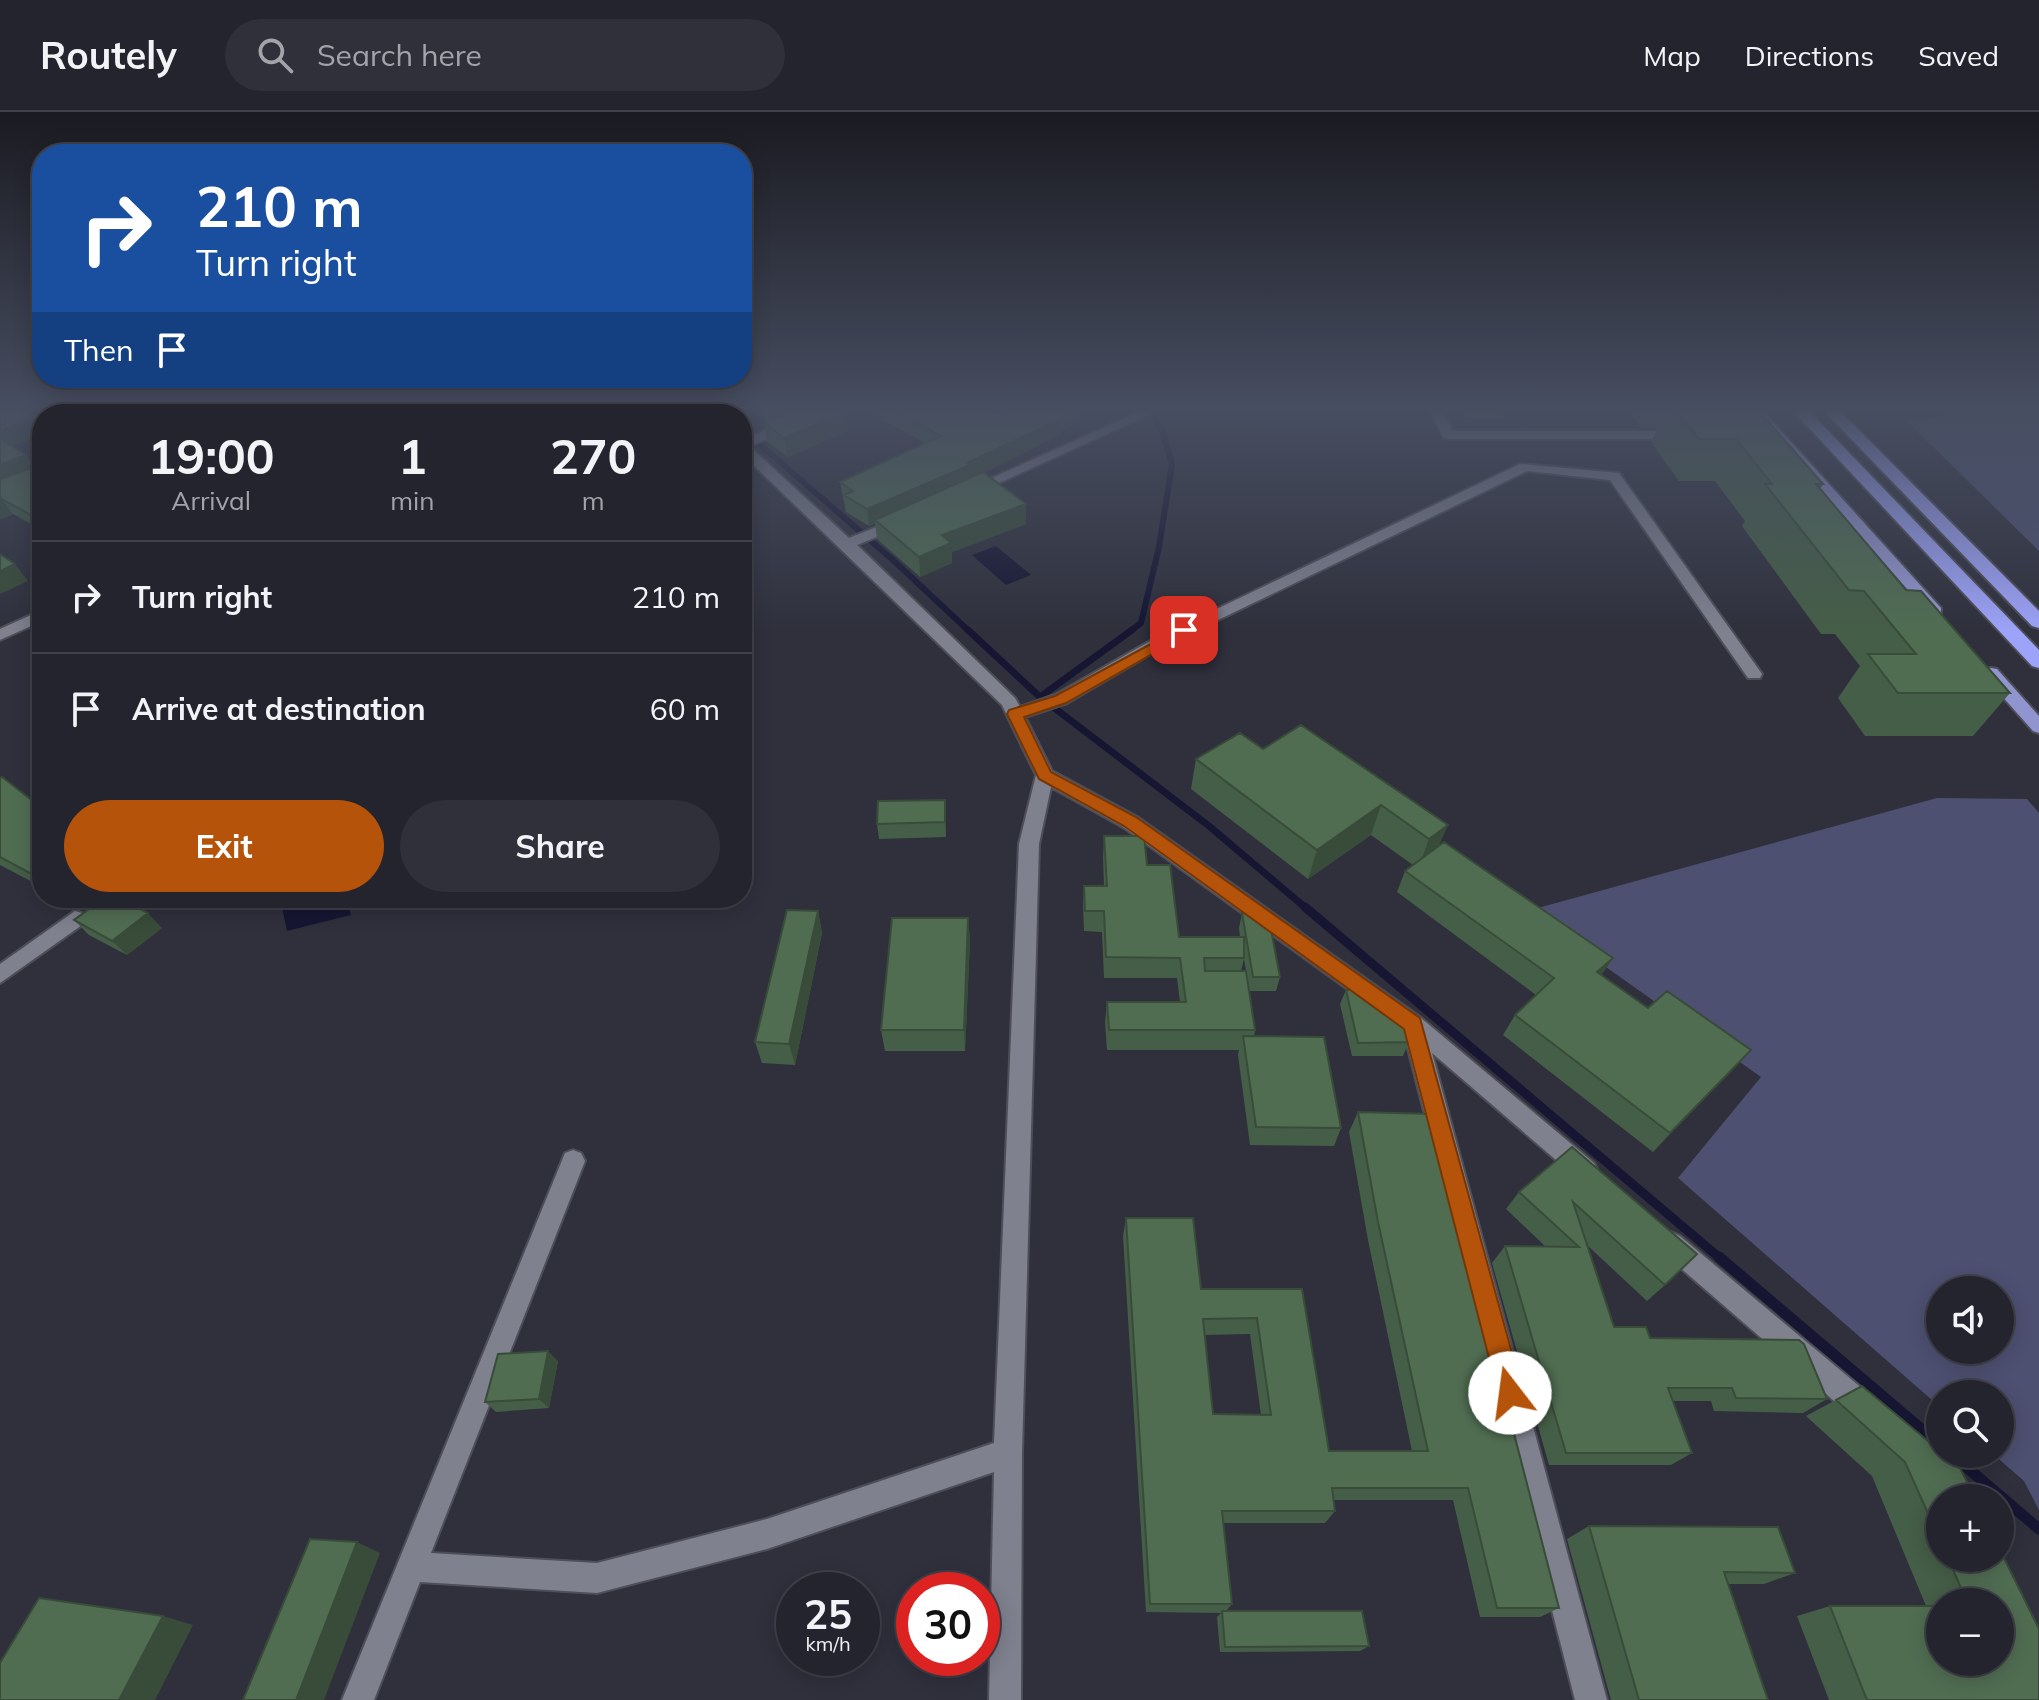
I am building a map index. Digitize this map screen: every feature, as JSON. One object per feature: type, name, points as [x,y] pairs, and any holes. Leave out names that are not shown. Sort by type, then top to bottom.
[{"type":"highway","points":[[1871,485],[2039,662]]},
{"type":"highway","points":[[1905,485],[2039,622]]},
{"type":"main road","points":[[1818,485],[1945,622]]},
{"type":"main road","points":[[1977,657],[2039,727]]},
{"type":"street","points":[[790,485],[1009,702],[1045,775],[1130,822],[1413,1024],[1604,1186]]},
{"type":"street","points":[[952,499],[983,485]]},
{"type":"street","points":[[1015,714],[1061,699],[1158,643],[1487,485]]},
{"type":"street","points":[[1620,485],[1754,674]]},
{"type":"street","points":[[847,544],[909,518]]},
{"type":"street","points":[[0,635],[32,620]]},
{"type":"street","points":[[1005,1700],[1008,1453],[1029,844],[1045,775]]},
{"type":"street","points":[[0,975],[75,919]]},
{"type":"street","points":[[1413,1024],[1591,1700]]},
{"type":"street","points":[[358,1700],[573,1161]]},
{"type":"street","points":[[1651,1227],[1878,1420]]},
{"type":"street","points":[[413,1567],[597,1578],[767,1534],[1008,1453]]},
{"type":"shaded area","points":[[1972,485],[2039,485],[2039,551]]},
{"type":"shaded area","points":[[996,546],[1031,575],[1006,585],[972,555]]},
{"type":"shaded area","points":[[1937,798],[2027,799],[2039,813],[2039,1510],[2024,1481],[2009,1468],[2014,1468],[2014,1380],[1926,1380],[1926,1395],[1678,1178],[1761,1077],[1527,911]]},
{"type":"shaded area","points":[[282,908],[349,908],[351,915],[287,931]]},
{"type":"building","points":[[0,485],[32,485],[32,516],[0,498]]},
{"type":"building","points":[[844,485],[923,485],[867,509],[844,495],[853,491]]},
{"type":"building","points":[[954,485],[1001,485],[1026,504],[942,535],[951,543],[919,557],[875,520]]},
{"type":"building","points":[[1766,485],[1817,485],[1906,590],[1921,591],[2010,693],[1898,693],[1868,654],[1916,654],[1864,591],[1849,590]]},
{"type":"building","points":[[0,554],[15,564],[0,571]]},
{"type":"building","points":[[1301,725],[1448,825],[1429,839],[1381,805],[1317,850],[1196,759],[1240,733],[1263,749]]},
{"type":"building","points":[[0,778],[32,800],[32,874],[0,857]]},
{"type":"building","points":[[945,800],[945,822],[877,824],[878,801]]},
{"type":"building","points":[[1104,836],[1144,836],[1147,865],[1170,865],[1179,937],[1244,937],[1244,958],[1204,958],[1205,971],[1246,971],[1255,1030],[1109,1030],[1107,1002],[1186,1002],[1180,958],[1106,957],[1104,911],[1085,911],[1084,886],[1107,886]]},
{"type":"building","points":[[1444,842],[1613,958],[1597,972],[1648,1008],[1667,991],[1751,1050],[1670,1133],[1515,1015],[1554,978],[1405,871]]},
{"type":"building","points":[[90,908],[138,908],[148,913],[112,941],[74,920]]},
{"type":"building","points":[[787,910],[818,911],[789,1044],[755,1042]]},
{"type":"building","points":[[1242,913],[1261,913],[1269,919],[1280,977],[1253,977]]},
{"type":"building","points":[[892,918],[968,918],[964,1030],[881,1030]]},
{"type":"building","points":[[1368,989],[1399,1011],[1409,1042],[1358,1043],[1346,990]]},
{"type":"building","points":[[1243,1036],[1324,1037],[1341,1128],[1256,1127]]},
{"type":"building","points":[[1358,1112],[1433,1114],[1456,1214],[1461,1214],[1474,1262],[1470,1263],[1559,1608],[1497,1608],[1468,1488],[1332,1488],[1335,1511],[1222,1511],[1232,1604],[1150,1604],[1126,1218],[1193,1218],[1201,1289],[1302,1289],[1329,1451],[1428,1451],[1378,1222]],"holes":[[[1257,1318],[1271,1415],[1213,1414],[1203,1319]]]},
{"type":"building","points":[[1572,1147],[1697,1254],[1665,1285],[1573,1202],[1614,1327],[1646,1327],[1650,1338],[1799,1340],[1804,1344],[1827,1399],[1736,1398],[1732,1388],[1668,1388],[1692,1453],[1566,1453],[1505,1246],[1579,1247],[1519,1192]]},
{"type":"building","points":[[548,1351],[539,1399],[485,1402],[498,1354]]},
{"type":"building","points":[[1862,1386],[1926,1439],[1926,1468],[1960,1468],[1968,1484],[1926,1484],[1926,1509],[1905,1462],[1836,1400]]},
{"type":"building","points":[[1589,1526],[1778,1527],[1795,1573],[1724,1572],[1768,1700],[1639,1700]]},
{"type":"building","points":[[310,1539],[357,1542],[296,1700],[243,1700]]},
{"type":"building","points":[[1954,1572],[2011,1572],[2039,1629],[2039,1700],[1867,1700],[1830,1606],[1926,1606],[1926,1676],[2014,1676],[2014,1588],[1961,1588]]},
{"type":"building","points":[[39,1598],[163,1616],[119,1700],[0,1700],[0,1663]]},
{"type":"building","points":[[1222,1611],[1362,1611],[1369,1646],[1225,1647]]},
{"type":"waterway","points":[[807,485],[970,632]]},
{"type":"waterway","points":[[1129,632],[1141,623],[1159,547],[1169,485]]},
{"type":"waterway","points":[[968,630],[1040,697]]},
{"type":"waterway","points":[[1040,697],[1132,630]]},
{"type":"waterway","points":[[1040,697],[1209,826],[1307,909]]},
{"type":"waterway","points":[[1305,907],[1721,1259]]},
{"type":"waterway","points":[[1719,1257],[1926,1433]]},
{"type":"waterway","points":[[1967,1468],[2039,1529]]},
{"type":"route","points":[[1184,630],[1061,699],[1015,714],[1045,775],[1130,822],[1413,1024],[1510,1393]]}]
